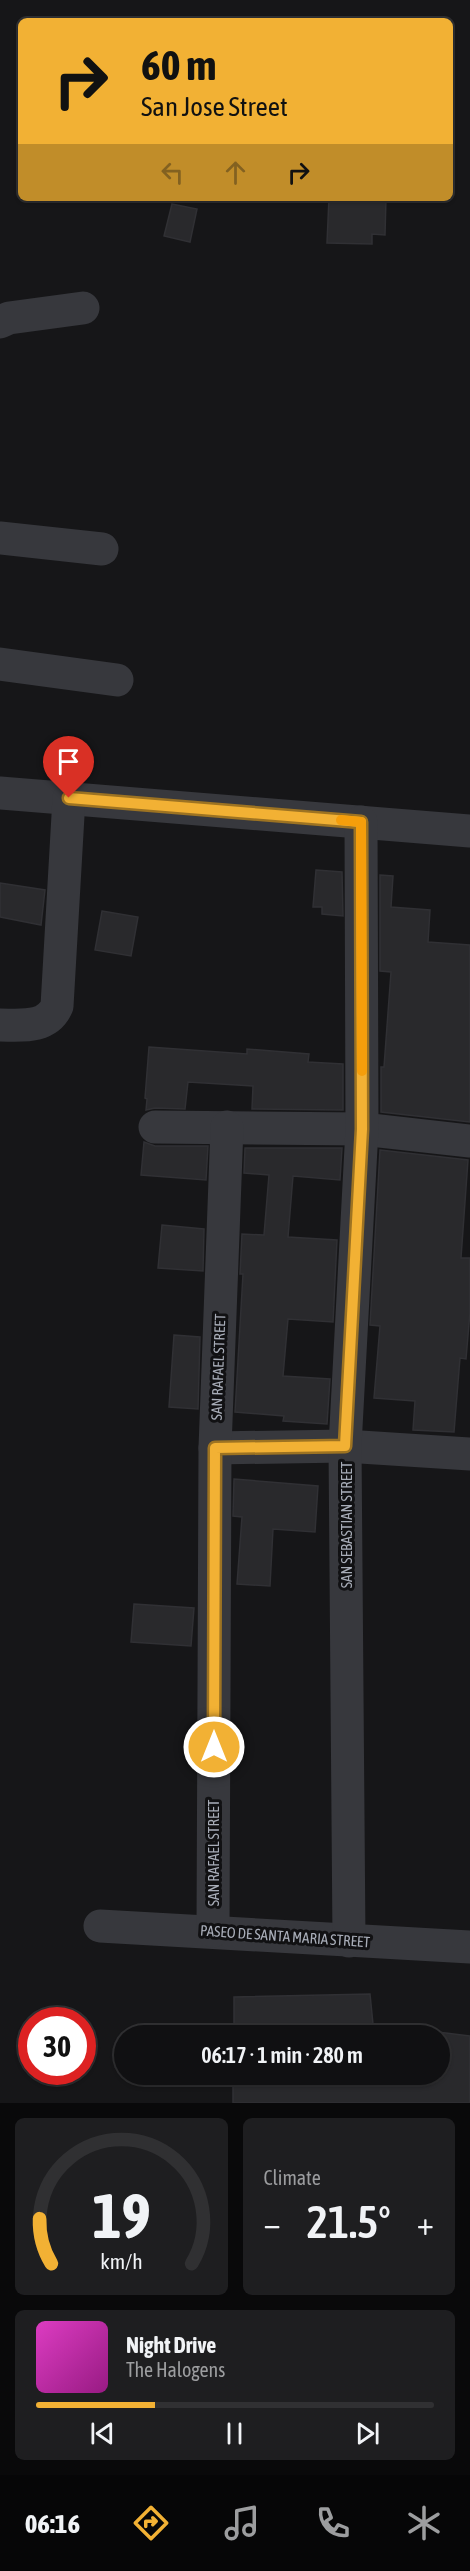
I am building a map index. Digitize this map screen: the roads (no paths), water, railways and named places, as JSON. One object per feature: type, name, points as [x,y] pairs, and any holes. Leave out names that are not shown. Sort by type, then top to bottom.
[{"type":"street","points":[[0,322],[9,318],[83,308]]},
{"type":"street","points":[[0,538],[102,549]]},
{"type":"street","points":[[0,664],[117,680]]},
{"type":"street","points":[[0,793],[470,830]]},
{"type":"street","points":[[0,1025],[35,1024],[54,1014],[57,1006],[69,798]]},
{"type":"street","name":"SAN SEBASTIAN STREET","points":[[349,1941],[345,1446],[362,1129],[361,822]]},
{"type":"street","points":[[155,1127],[362,1129],[470,1141]]},
{"type":"street","name":"SAN RAFAEL STREET","points":[[213,1931],[215,1448],[227,1127]]},
{"type":"street","points":[[215,1448],[345,1446],[470,1454]]},
{"type":"street","name":"PASEO DE SANTA MARIA STREET","points":[[100,1926],[470,1947]]}]
